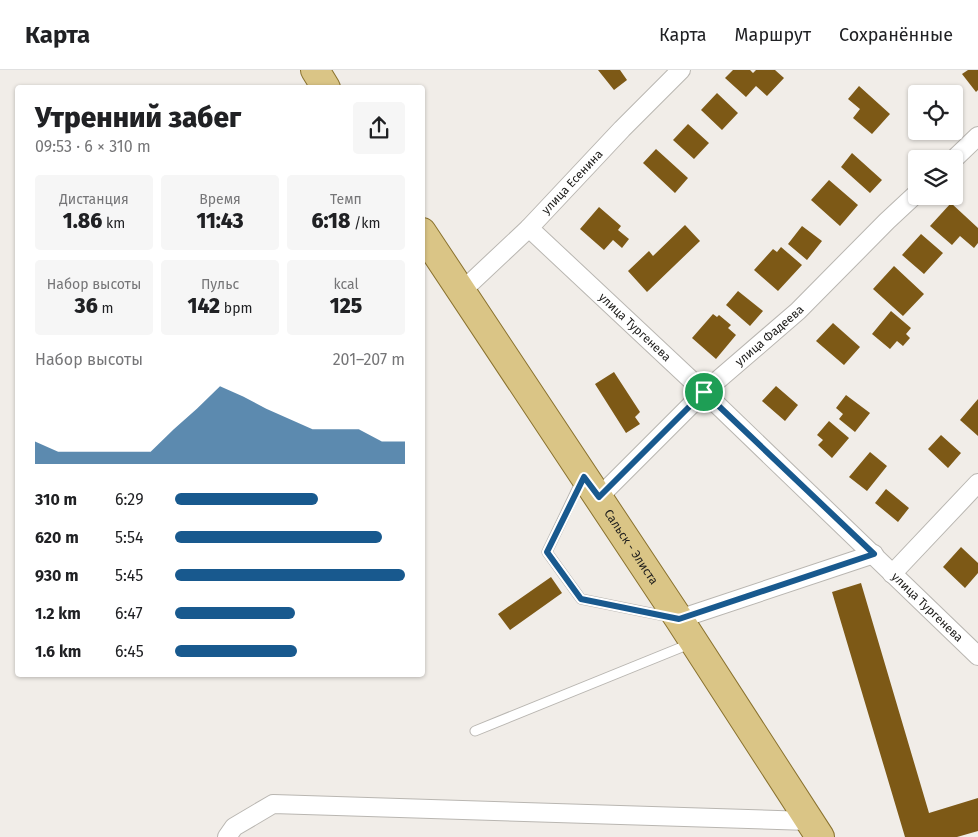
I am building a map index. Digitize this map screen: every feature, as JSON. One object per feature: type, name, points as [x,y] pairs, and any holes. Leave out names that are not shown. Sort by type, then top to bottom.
[{"type":"main road","points":[[315,70],[324,85]]},
{"type":"main road","name":"Сальск - Элиста","points":[[425,236],[679,619],[814,829]]},
{"type":"street","name":"улица Есенина","points":[[462,291],[529,228],[622,129],[681,70]]},
{"type":"street","points":[[963,150],[978,136]]},
{"type":"street","name":"улица Фадеева","points":[[591,487],[798,311],[908,201]]},
{"type":"street","name":"улица Тургенева","points":[[529,228],[874,554],[892,574],[978,656]]},
{"type":"street","points":[[892,574],[978,482]]},
{"type":"street","points":[[679,619],[874,554]]},
{"type":"street","points":[[227,837],[234,827],[273,804],[814,829]]},
{"type":"lane","points":[[591,487],[547,552],[581,599],[679,619]]},
{"type":"lane","points":[[475,731],[694,642]]},
{"type":"building","points":[[598,70],[620,70],[627,80],[614,90]]},
{"type":"building","points":[[733,70],[750,70],[753,73],[756,70],[775,70],[784,78],[767,96],[756,86],[746,97],[725,78]]},
{"type":"building","points":[[968,70],[978,70],[978,90],[976,92],[962,74]]},
{"type":"building","points":[[859,86],[890,114],[872,134],[853,118],[860,109],[848,99]]},
{"type":"building","points":[[717,93],[738,113],[722,130],[701,110]]},
{"type":"building","points":[[688,124],[709,143],[694,159],[673,140]]},
{"type":"building","points":[[656,149],[688,178],[675,193],[643,163]]},
{"type":"building","points":[[852,153],[882,180],[870,193],[841,167]]},
{"type":"building","points":[[829,180],[858,205],[840,226],[811,200]]},
{"type":"building","points":[[949,205],[953,205],[978,228],[978,243],[974,248],[960,236],[952,245],[930,226]]},
{"type":"building","points":[[599,207],[621,226],[618,230],[629,239],[622,248],[613,240],[604,250],[580,229]]},
{"type":"building","points":[[685,225],[700,241],[647,292],[628,271],[649,251],[653,256]]},
{"type":"building","points":[[802,226],[822,241],[807,260],[788,244]]},
{"type":"building","points":[[921,234],[943,253],[924,274],[902,255]]},
{"type":"building","points":[[781,247],[802,265],[778,291],[754,270],[773,249],[777,252]]},
{"type":"building","points":[[894,266],[924,294],[903,316],[873,289]]},
{"type":"building","points":[[738,291],[763,311],[750,326],[726,305]]},
{"type":"building","points":[[891,311],[911,328],[906,334],[910,338],[903,346],[897,341],[890,349],[872,334]]},
{"type":"building","points":[[713,314],[717,317],[719,315],[731,325],[728,328],[736,335],[716,359],[692,338]]},
{"type":"building","points":[[833,323],[860,347],[844,365],[816,341]]},
{"type":"building","points":[[614,372],[640,412],[635,417],[640,424],[626,433],[595,384]]},
{"type":"building","points":[[776,386],[798,405],[785,421],[762,401]]},
{"type":"building","points":[[846,395],[870,413],[855,432],[839,419],[843,414],[836,408]]},
{"type":"building","points":[[978,399],[978,436],[960,420]]},
{"type":"building","points":[[829,421],[849,438],[832,458],[818,445],[823,440],[817,435]]},
{"type":"building","points":[[941,435],[961,453],[948,468],[928,449]]},
{"type":"building","points":[[870,452],[887,466],[867,491],[849,477]]},
{"type":"building","points":[[886,489],[909,508],[898,522],[875,503]]},
{"type":"building","points":[[961,547],[978,563],[978,573],[965,588],[943,567]]},
{"type":"building","points":[[551,577],[562,593],[510,630],[498,614]]},
{"type":"building","points":[[861,583],[929,813],[978,798],[978,831],[957,837],[905,837],[832,592]]},
{"type":"route","points":[[704,392],[874,554],[679,619],[581,599],[547,552],[584,477],[599,497],[704,392]]}]
